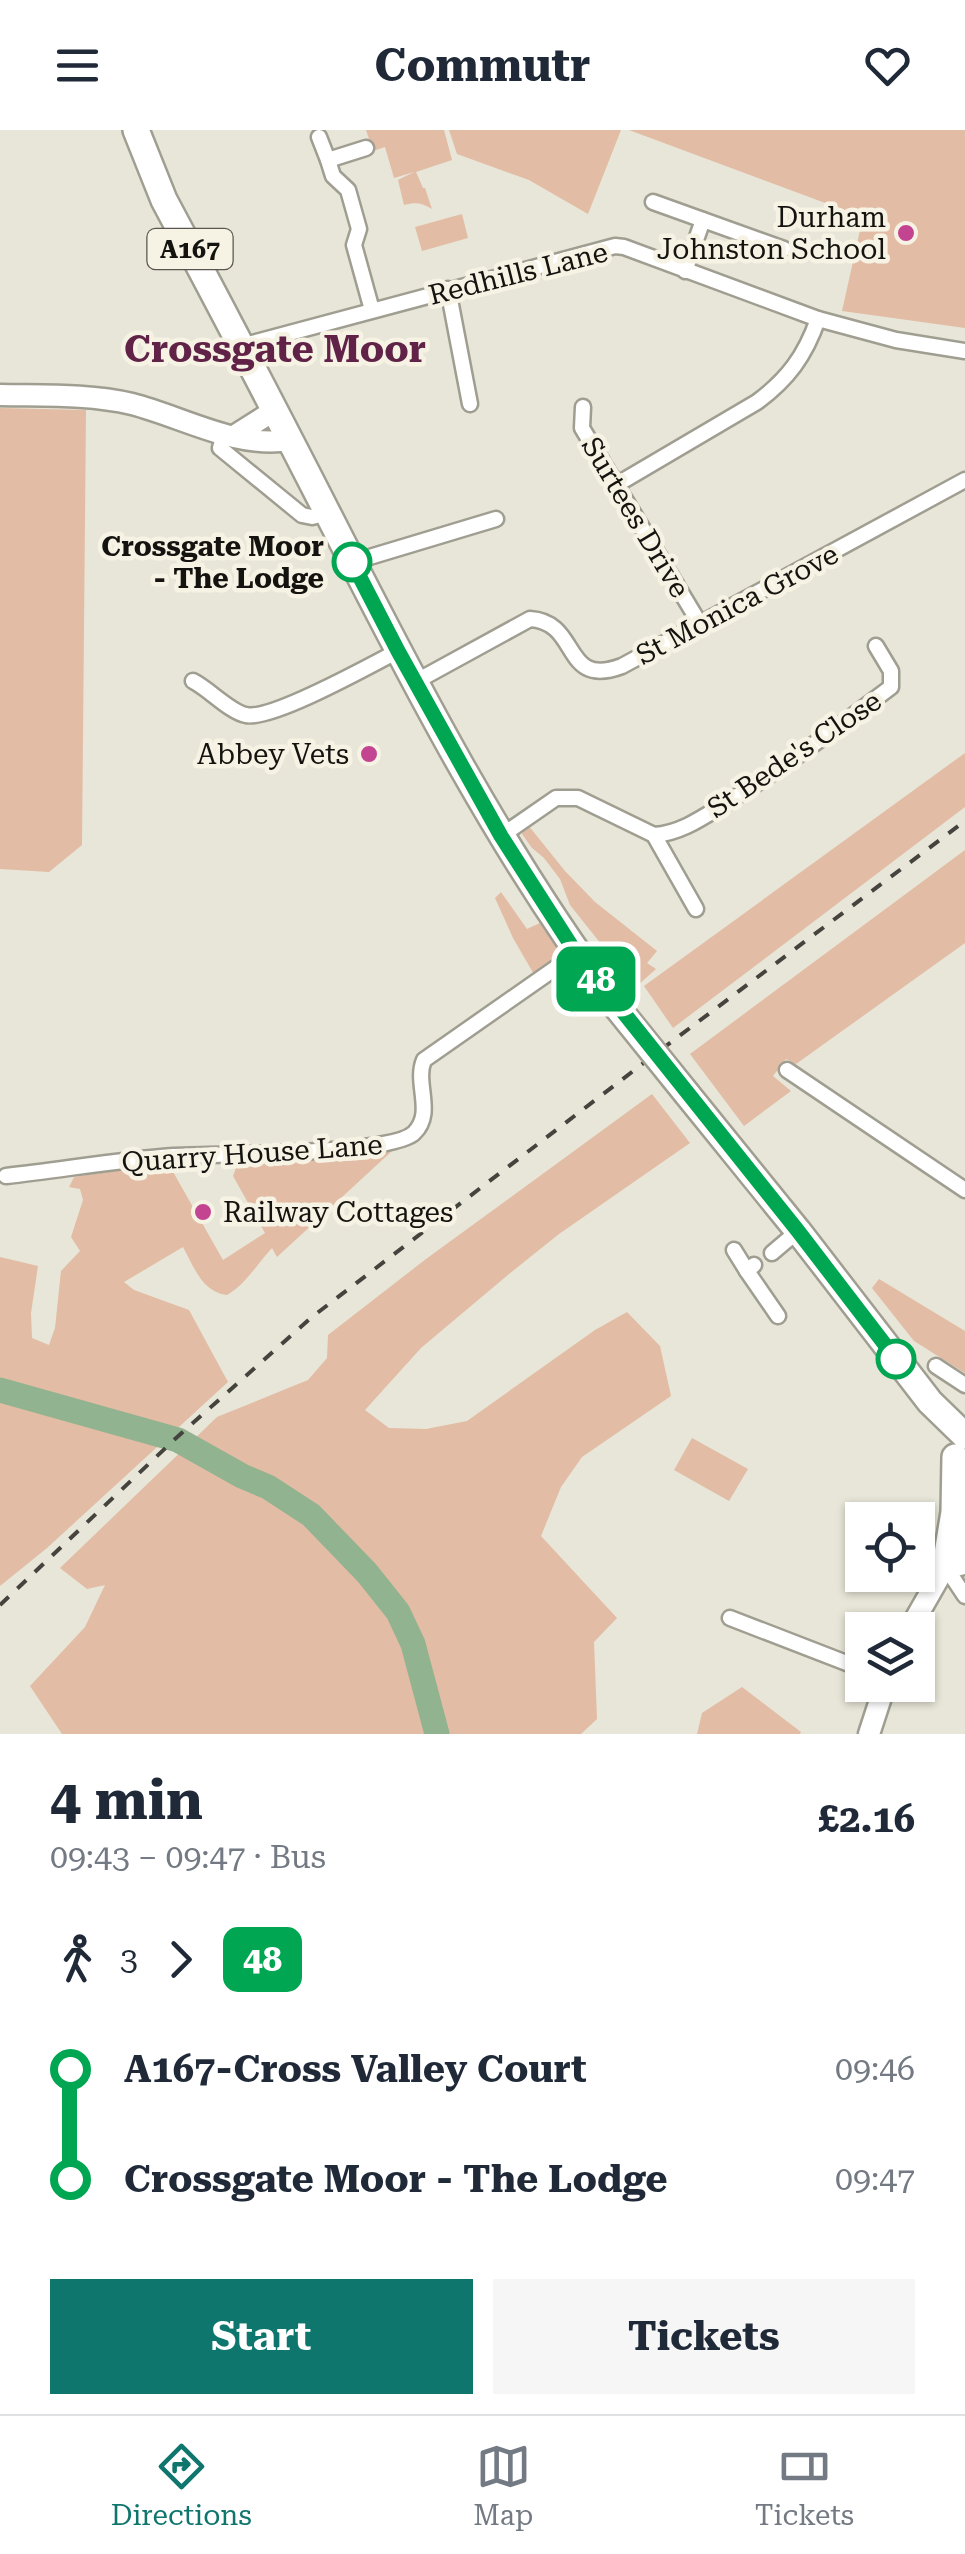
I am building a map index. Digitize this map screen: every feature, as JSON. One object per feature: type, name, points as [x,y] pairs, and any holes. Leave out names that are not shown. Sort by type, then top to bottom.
[{"type":"highway","name":"A167","points":[[136,130],[164,200],[398,651],[536,893],[616,1006],[798,1231],[962,1445]]},
{"type":"highway","points":[[955,1564],[954,1512],[962,1445]]},
{"type":"street","points":[[319,137],[333,176],[348,190],[359,230],[354,245],[372,310]]},
{"type":"street","points":[[328,160],[366,148]]},
{"type":"street","points":[[653,202],[784,249]]},
{"type":"street","points":[[685,271],[703,220]]},
{"type":"street","name":"Redhills Lane","points":[[241,346],[615,246],[818,319],[896,340],[965,351]]},
{"type":"street","points":[[448,290],[470,404]]},
{"type":"street","points":[[616,485],[757,402],[774,388],[808,346],[818,319]]},
{"type":"street","points":[[0,395],[102,398],[248,441],[290,440]]},
{"type":"street","name":"Surtees Drive","points":[[583,406],[582,428],[700,624]]},
{"type":"street","points":[[274,410],[229,435],[220,448],[302,515],[328,513]]},
{"type":"street","name":"St Monica Grove","points":[[415,682],[530,618],[557,627],[572,654],[586,668],[604,673],[965,480]]},
{"type":"street","points":[[352,562],[496,519]]},
{"type":"street","name":"St Bede's Close","points":[[654,835],[687,826],[763,780],[891,688],[891,671],[876,646]]},
{"type":"street","points":[[193,680],[242,715],[259,716],[398,651]]},
{"type":"street","points":[[501,836],[556,798],[578,798],[654,835],[696,908]]},
{"type":"street","name":"Quarry House Lane","points":[[6,1176],[171,1156],[316,1150],[403,1140],[422,1122],[424,1060],[576,953]]},
{"type":"street","points":[[787,1070],[965,1190]]},
{"type":"street","points":[[772,1253],[798,1231]]},
{"type":"street","points":[[734,1250],[751,1268],[778,1316]]},
{"type":"street","points":[[936,1366],[965,1385]]},
{"type":"street","points":[[965,1532],[955,1564],[965,1596]]},
{"type":"street","points":[[922,1612],[965,1548]]},
{"type":"street","points":[[730,1618],[845,1662]]},
{"type":"street","points":[[869,1734],[879,1702]]},
{"type":"shaded area","points":[[366,130],[444,130],[452,160],[416,172],[432,209],[419,204],[404,205],[398,180],[414,172],[394,178],[385,147],[373,151]]},
{"type":"shaded area","points":[[449,130],[621,130],[588,214],[529,180],[457,154]]},
{"type":"shaded area","name":"Durham Johnston School","points":[[629,130],[965,130],[965,328],[842,311],[863,217]]},
{"type":"shaded area","points":[[462,214],[468,238],[422,251],[415,227]]},
{"type":"shaded area","points":[[0,408],[86,410],[82,845],[49,872],[0,869]]},
{"type":"shaded area","points":[[965,753],[965,807],[673,1028],[644,986]]},
{"type":"shaded area","points":[[528,825],[595,902],[657,951],[647,963],[656,969],[638,985],[570,905],[560,879],[522,834]]},
{"type":"shaded area","points":[[965,850],[965,943],[796,1064],[786,1059],[773,1076],[791,1091],[744,1126],[690,1054]]},
{"type":"shaded area","points":[[501,892],[527,929],[542,922],[560,949],[560,954],[535,976],[495,898]]},
{"type":"shaded area","points":[[652,1094],[690,1143],[559,1234],[509,1274],[421,1348],[365,1410],[389,1428],[426,1429],[467,1421],[595,1330],[627,1312],[660,1346],[671,1396],[582,1457],[561,1487],[541,1536],[617,1618],[594,1642],[597,1719],[581,1734],[62,1734],[30,1686],[85,1627],[105,1585],[87,1589],[60,1568],[217,1417],[308,1380],[327,1358],[328,1335]]},
{"type":"shaded area","points":[[392,1151],[277,1257],[272,1248],[246,1280],[227,1295],[205,1284],[183,1247],[124,1282],[134,1290],[189,1310],[228,1382],[47,1548],[0,1586],[0,1257],[38,1266],[31,1313],[32,1338],[49,1345],[55,1328],[61,1271],[80,1251],[71,1237],[83,1200],[80,1189],[69,1187],[74,1177],[168,1163],[223,1260],[265,1233],[233,1176],[238,1163]]},
{"type":"shaded area","points":[[879,1279],[965,1331],[965,1373],[914,1341],[872,1288]]},
{"type":"shaded area","points":[[692,1438],[748,1469],[729,1501],[674,1470]]},
{"type":"shaded area","points":[[742,1687],[800,1734],[697,1734],[702,1713]]},
{"type":"waterway","points":[[0,1390],[178,1440],[268,1487],[311,1515],[398,1612],[413,1644],[437,1734]]},
{"type":"railway","points":[[0,1605],[175,1439],[312,1317],[965,821]]},
{"type":"bus line","name":"48","points":[[352,562],[501,836],[576,953],[896,1359]]},
{"type":"place","name":"Durham Johnston School","points":[[906,233]]},
{"type":"place","name":"Crossgate Moor - The Lodge","points":[[352,562]]},
{"type":"place","name":"Abbey Vets","points":[[369,754]]},
{"type":"place","name":"Railway Cottages","points":[[203,1212]]},
{"type":"district","name":"Crossgate Moor","points":[[275,349]]}]
